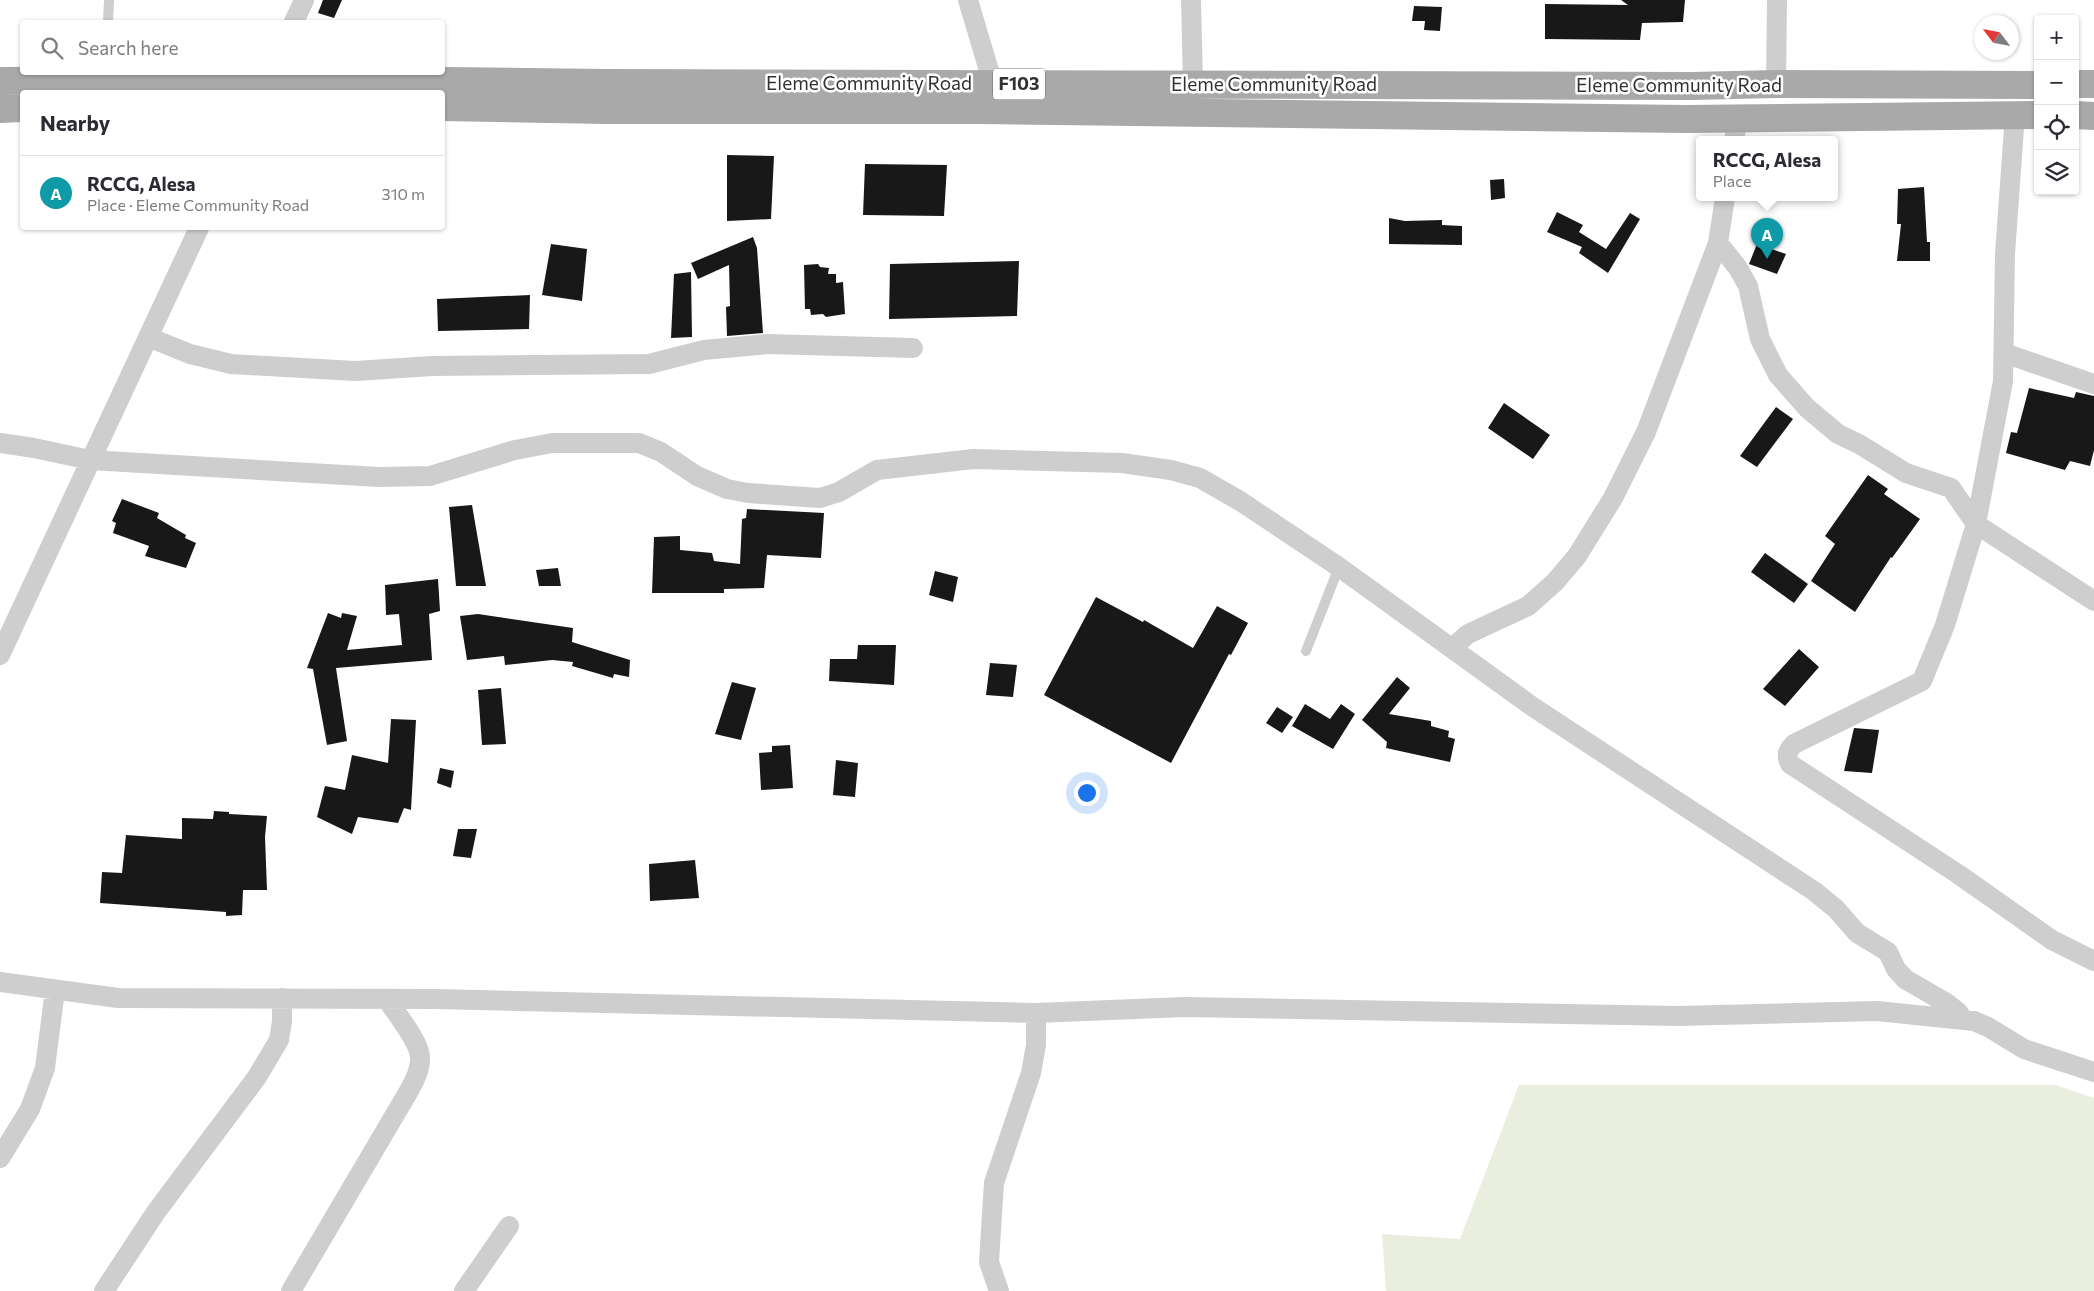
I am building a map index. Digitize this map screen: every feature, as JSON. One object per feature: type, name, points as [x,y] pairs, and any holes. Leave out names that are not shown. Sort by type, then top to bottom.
[{"type":"main road","name":"Eleme Community Road","points":[[0,81],[106,76],[236,76],[268,81],[397,82],[1692,86],[1776,84],[2034,85]]},
{"type":"main road","points":[[2079,84],[2094,84]]},
{"type":"main road","points":[[0,108],[20,108]]},
{"type":"main road","name":"Eleme Community Road","points":[[445,108],[979,110],[1686,119],[1736,129],[2026,114]]},
{"type":"main road","points":[[2079,115],[2094,116]]},
{"type":"street","points":[[295,20],[304,0]]},
{"type":"street","points":[[968,0],[993,84]]},
{"type":"street","points":[[1191,0],[1193,84]]},
{"type":"street","points":[[1776,84],[1777,0]]},
{"type":"street","points":[[2026,114],[2005,254],[2002,381],[1976,524],[1945,625],[1922,681],[1794,744],[1788,750],[1787,758],[1790,764],[1958,874],[2052,940],[2094,961]]},
{"type":"street","points":[[1452,648],[1468,634],[1528,606],[1554,582],[1577,556],[1613,498],[1646,432],[1718,243],[1725,201]]},
{"type":"street","points":[[0,655],[198,230]]},
{"type":"street","points":[[1718,243],[1738,268],[1748,286],[1760,339],[1778,375],[1807,408],[1838,434],[1859,444],[1906,473],[1951,488],[1976,524],[2094,601]]},
{"type":"street","points":[[148,337],[190,354],[231,364],[355,371],[432,366],[650,364],[704,350],[768,344],[913,348]]},
{"type":"street","points":[[2004,353],[2094,384]]},
{"type":"street","points":[[0,443],[90,460],[213,469],[387,477],[430,476],[515,450],[552,443],[639,443],[662,452],[697,476],[727,489],[748,494],[820,498],[839,492],[877,470],[973,459],[1122,463],[1171,470],[1200,478],[1240,501],[1339,567],[1533,707],[1814,891],[1836,909],[1857,933],[1888,952],[1896,969],[1905,979],[1948,1004],[1963,1019]]},
{"type":"street","points":[[0,982],[118,998],[387,999],[1036,1013],[1184,1007],[1678,1016],[1877,1011],[1963,1019],[1988,1027],[2024,1049],[2094,1072]]},
{"type":"street","points":[[0,1158],[30,1109],[45,1068],[54,990]]},
{"type":"street","points":[[104,1291],[156,1212],[257,1077],[278,1040],[282,1021],[282,998]]},
{"type":"street","points":[[291,1291],[417,1075],[420,1058],[415,1042],[387,999]]},
{"type":"street","points":[[999,1291],[989,1262],[994,1184],[1031,1073],[1036,1045],[1036,1013]]},
{"type":"street","points":[[464,1291],[509,1226]]},
{"type":"lane","points":[[108,20],[109,0]]},
{"type":"lane","points":[[1306,651],[1339,567]]},
{"type":"shaded area","points":[[1519,1085],[2056,1085],[2094,1098],[2094,1291],[1386,1291],[1382,1234],[1460,1239]]},
{"type":"building","points":[[323,0],[342,0],[334,18],[318,13]]},
{"type":"building","points":[[1621,0],[1685,0],[1683,22],[1642,23],[1640,40],[1545,39],[1545,4],[1628,5]]},
{"type":"building","points":[[1414,6],[1442,7],[1440,31],[1424,30],[1425,21],[1412,21]]},
{"type":"building","points":[[727,155],[774,156],[771,219],[727,221]]},
{"type":"building","points":[[865,164],[947,165],[944,216],[863,215]]},
{"type":"building","points":[[1504,179],[1505,198],[1491,200],[1490,180]]},
{"type":"building","points":[[1924,187],[1927,242],[1930,242],[1930,261],[1897,261],[1901,224],[1897,224],[1898,189]]},
{"type":"building","points":[[1557,212],[1583,225],[1579,232],[1606,249],[1630,213],[1640,219],[1608,273],[1579,253],[1582,247],[1547,232]]},
{"type":"building","points":[[1389,218],[1405,221],[1442,220],[1442,225],[1462,226],[1462,245],[1389,244]]},
{"type":"building","points":[[753,237],[757,248],[763,333],[727,336],[726,307],[730,306],[729,265],[698,279],[691,263]]},
{"type":"building","points":[[551,244],[587,249],[582,301],[542,295]]},
{"type":"building","points":[[1757,244],[1786,254],[1777,274],[1749,264]]},
{"type":"building","points":[[1019,261],[1017,316],[889,319],[890,264]]},
{"type":"building","points":[[818,264],[820,267],[829,268],[828,274],[836,274],[836,283],[843,282],[845,314],[826,317],[823,314],[811,315],[810,309],[805,309],[804,265]]},
{"type":"building","points":[[691,272],[692,337],[671,338],[674,274]]},
{"type":"building","points":[[530,295],[529,329],[438,331],[437,299]]},
{"type":"building","points":[[2029,388],[2074,398],[2076,392],[2094,396],[2094,450],[2090,466],[2070,461],[2065,470],[2006,453],[2011,432],[2017,433]]},
{"type":"building","points":[[1504,403],[1550,435],[1533,459],[1488,428]]},
{"type":"building","points":[[1776,407],[1793,419],[1757,467],[1740,456]]},
{"type":"building","points":[[1868,475],[1888,489],[1884,494],[1920,519],[1891,557],[1855,612],[1811,581],[1835,544],[1825,536]]},
{"type":"building","points":[[122,499],[159,513],[157,518],[186,535],[185,538],[196,543],[186,568],[145,556],[149,546],[113,533],[116,523],[112,521]]},
{"type":"building","points":[[472,505],[486,586],[456,586],[449,507]]},
{"type":"building","points":[[747,509],[824,513],[821,558],[767,555],[764,588],[724,589],[724,593],[652,593],[654,537],[680,536],[680,550],[712,553],[714,561],[740,564],[742,519],[746,518]]},
{"type":"building","points":[[1765,553],[1808,584],[1794,603],[1751,572]]},
{"type":"building","points":[[558,568],[561,586],[539,586],[536,570]]},
{"type":"building","points":[[935,571],[958,577],[953,602],[929,595]]},
{"type":"building","points":[[438,579],[440,611],[429,614],[432,660],[336,668],[347,741],[327,745],[313,669],[307,668],[328,613],[341,618],[342,613],[357,616],[347,650],[402,645],[399,614],[386,615],[385,585]]},
{"type":"building","points":[[1096,597],[1143,622],[1144,620],[1193,648],[1217,606],[1248,623],[1231,655],[1229,654],[1171,763],[1044,695]]},
{"type":"building","points":[[478,614],[573,628],[572,642],[630,660],[629,677],[614,674],[613,678],[572,666],[573,662],[552,660],[505,665],[504,656],[467,660],[460,616]]},
{"type":"building","points":[[858,645],[896,645],[894,685],[829,681],[830,659],[857,659]]},
{"type":"building","points":[[1799,649],[1819,667],[1785,706],[1763,689]]},
{"type":"building","points":[[990,663],[1017,665],[1013,697],[986,695]]},
{"type":"building","points":[[1397,677],[1410,688],[1389,714],[1431,721],[1431,726],[1449,731],[1448,737],[1455,739],[1450,762],[1386,748],[1387,742],[1362,720]]},
{"type":"building","points":[[732,682],[756,688],[741,740],[715,734]]},
{"type":"building","points":[[501,688],[506,744],[482,745],[478,690]]},
{"type":"building","points":[[1305,704],[1330,719],[1341,704],[1355,714],[1333,749],[1292,726]]},
{"type":"building","points":[[1277,707],[1293,717],[1282,733],[1266,723]]},
{"type":"building","points":[[391,719],[416,720],[411,810],[404,808],[398,823],[358,817],[352,834],[317,817],[325,786],[345,790],[352,755],[388,763]]},
{"type":"building","points":[[1854,728],[1879,730],[1872,773],[1844,771]]},
{"type":"building","points":[[790,745],[793,788],[761,790],[759,753],[772,752],[772,746]]},
{"type":"building","points":[[836,760],[858,763],[855,797],[833,795]]},
{"type":"building","points":[[440,768],[454,771],[451,788],[437,783]]},
{"type":"building","points":[[214,811],[229,812],[229,814],[267,816],[265,837],[267,890],[243,890],[242,915],[226,916],[226,912],[100,903],[102,872],[122,873],[126,835],[182,839],[182,818],[213,819]]},
{"type":"building","points":[[458,829],[477,829],[471,858],[453,856]]},
{"type":"building","points":[[695,860],[699,898],[650,901],[649,864]]},
{"type":"place","name":"RCCG, Alesa","points":[[1767,259]]}]
